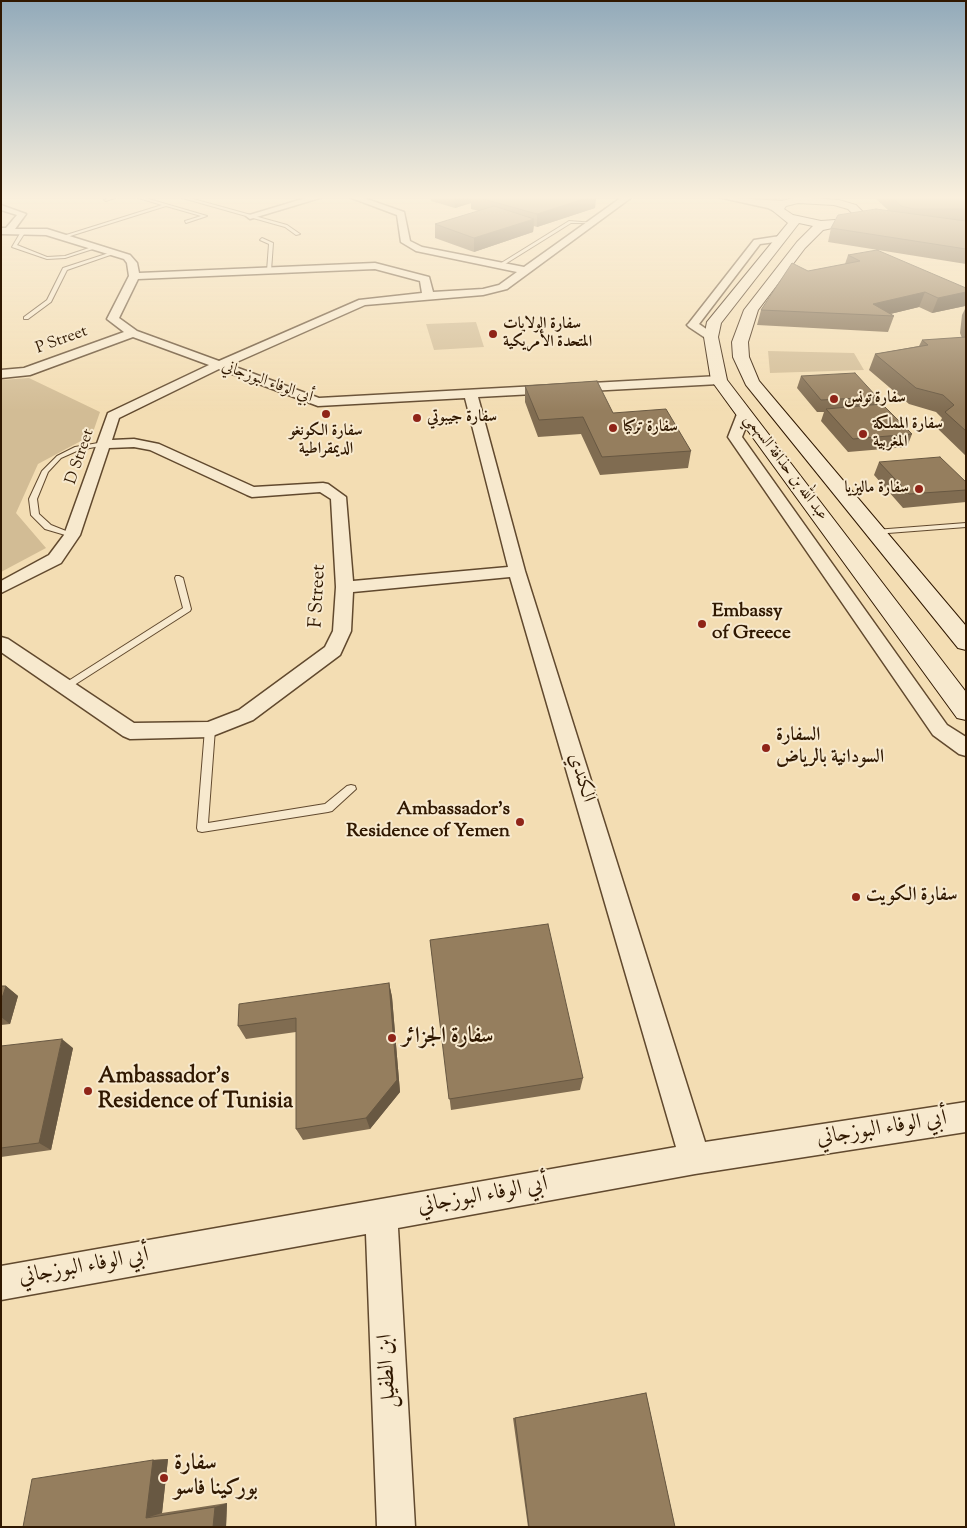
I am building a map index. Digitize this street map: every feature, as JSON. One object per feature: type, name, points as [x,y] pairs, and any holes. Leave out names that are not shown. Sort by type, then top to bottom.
[{"type":"street","points":[[133,268],[134,276],[326,268]]},
{"type":"street","points":[[383,268],[425,279],[428,296]]},
{"type":"street","points":[[515,268],[527,271]]},
{"type":"street","name":"D Street","points":[[1,588],[55,559],[72,535],[113,416],[219,365],[363,302],[386,298],[483,292],[503,287],[531,268]]},
{"type":"street","name":"عبد الله بن حذافة السهمي","points":[[757,268],[714,322],[711,337],[719,380],[966,711]]},
{"type":"street","name":"عبد الله بن حذافة السهمي","points":[[783,268],[751,310],[740,342],[741,357],[752,382],[966,642]]},
{"type":"street","name":"أبي الوفاء البوزجاني","points":[[134,276],[113,319],[133,332],[318,402],[719,380]]},
{"type":"street","name":"P Street","points":[[1,374],[26,372],[133,332]]},
{"type":"street","name":"الكندي","points":[[471,394],[517,571],[695,1159]]},
{"type":"street","points":[[744,414],[735,437],[940,730],[966,748]]},
{"type":"street","name":"F Street","points":[[1,643],[130,731],[210,729],[246,715],[333,651],[342,632],[344,586],[338,497],[323,487],[252,492],[154,447],[134,443],[104,444]]},
{"type":"street","points":[[344,586],[517,571]]},
{"type":"street","name":"أبي الوفاء البوزجاني","points":[[1,1283],[695,1159],[966,1116]]},
{"type":"street","name":"ابن الطفيل","points":[[381,1216],[396,1527]]},
{"type":"lane","points":[[26,318],[50,301],[65,269],[67,268]]},
{"type":"lane","points":[[72,535],[48,527],[35,515],[33,499],[45,471],[59,457],[76,448],[104,444]]},
{"type":"lane","points":[[875,532],[966,525]]},
{"type":"lane","points":[[64,687],[188,609],[179,578]]},
{"type":"lane","points":[[210,729],[202,828],[328,808],[351,789]]},
{"type":"shaded area","points":[[476,322],[484,347],[434,350],[426,324]]},
{"type":"shaded area","points":[[768,351],[854,353],[864,370],[770,373]]},
{"type":"shaded area","points":[[29,378],[100,412],[92,435],[38,464],[16,513],[46,548],[1,572],[1,380]]},
{"type":"building","points":[[788,268],[803,268],[808,271],[822,268],[920,268],[966,288],[966,292],[938,298],[925,292],[873,304],[894,316],[761,310]]},
{"type":"building","points":[[966,337],[966,431],[945,412],[954,405],[943,395],[916,388],[875,354],[928,345],[922,340]]},
{"type":"building","points":[[855,373],[877,397],[821,400],[801,376]]},
{"type":"building","points":[[597,381],[613,413],[666,409],[691,451],[602,457],[583,417],[539,420],[525,386]]},
{"type":"building","points":[[882,404],[912,434],[853,439],[826,409]]},
{"type":"building","points":[[940,457],[966,482],[966,490],[909,494],[879,462]]},
{"type":"building","points":[[548,924],[583,1078],[449,1099],[430,940]]},
{"type":"building","points":[[389,983],[397,1080],[366,1118],[296,1129],[296,1018],[238,1026],[239,1004]]},
{"type":"building","points":[[1,986],[6,986],[1,1001]]},
{"type":"building","points":[[62,1039],[39,1143],[1,1148],[1,1046]]},
{"type":"building","points":[[646,1393],[675,1527],[529,1527],[515,1418]]},
{"type":"building","points":[[153,1460],[146,1518],[215,1507],[213,1527],[23,1527],[32,1479]]},
{"type":"place","name":"سفارة الولايات المتحدة الأمريكية","points":[[493,334]]},
{"type":"place","name":"سفارة تونس","points":[[834,399]]},
{"type":"place","name":"سفارة الكونغو الديمقراطية","points":[[326,414]]},
{"type":"place","name":"سفارة جيبوتي","points":[[417,418]]},
{"type":"place","name":"سفارة تركيا","points":[[613,428]]},
{"type":"place","name":"سفارة المملكة المغربية","points":[[863,434]]},
{"type":"place","name":"سفارة ماليزيا","points":[[919,489]]},
{"type":"place","name":"Embassy of Greece","points":[[702,624]]},
{"type":"place","name":"السفارة السودانية بالرياض","points":[[766,748]]},
{"type":"place","name":"Ambassador's Residence of Yemen","points":[[520,822]]},
{"type":"place","name":"سفارة الكويت","points":[[856,897]]},
{"type":"place","name":"سفارة الجزائر","points":[[392,1038]]},
{"type":"place","name":"Ambassador's Residence of Tunisia","points":[[88,1091]]},
{"type":"place","name":"سفارة بوركينا فاسو","points":[[164,1478]]}]
